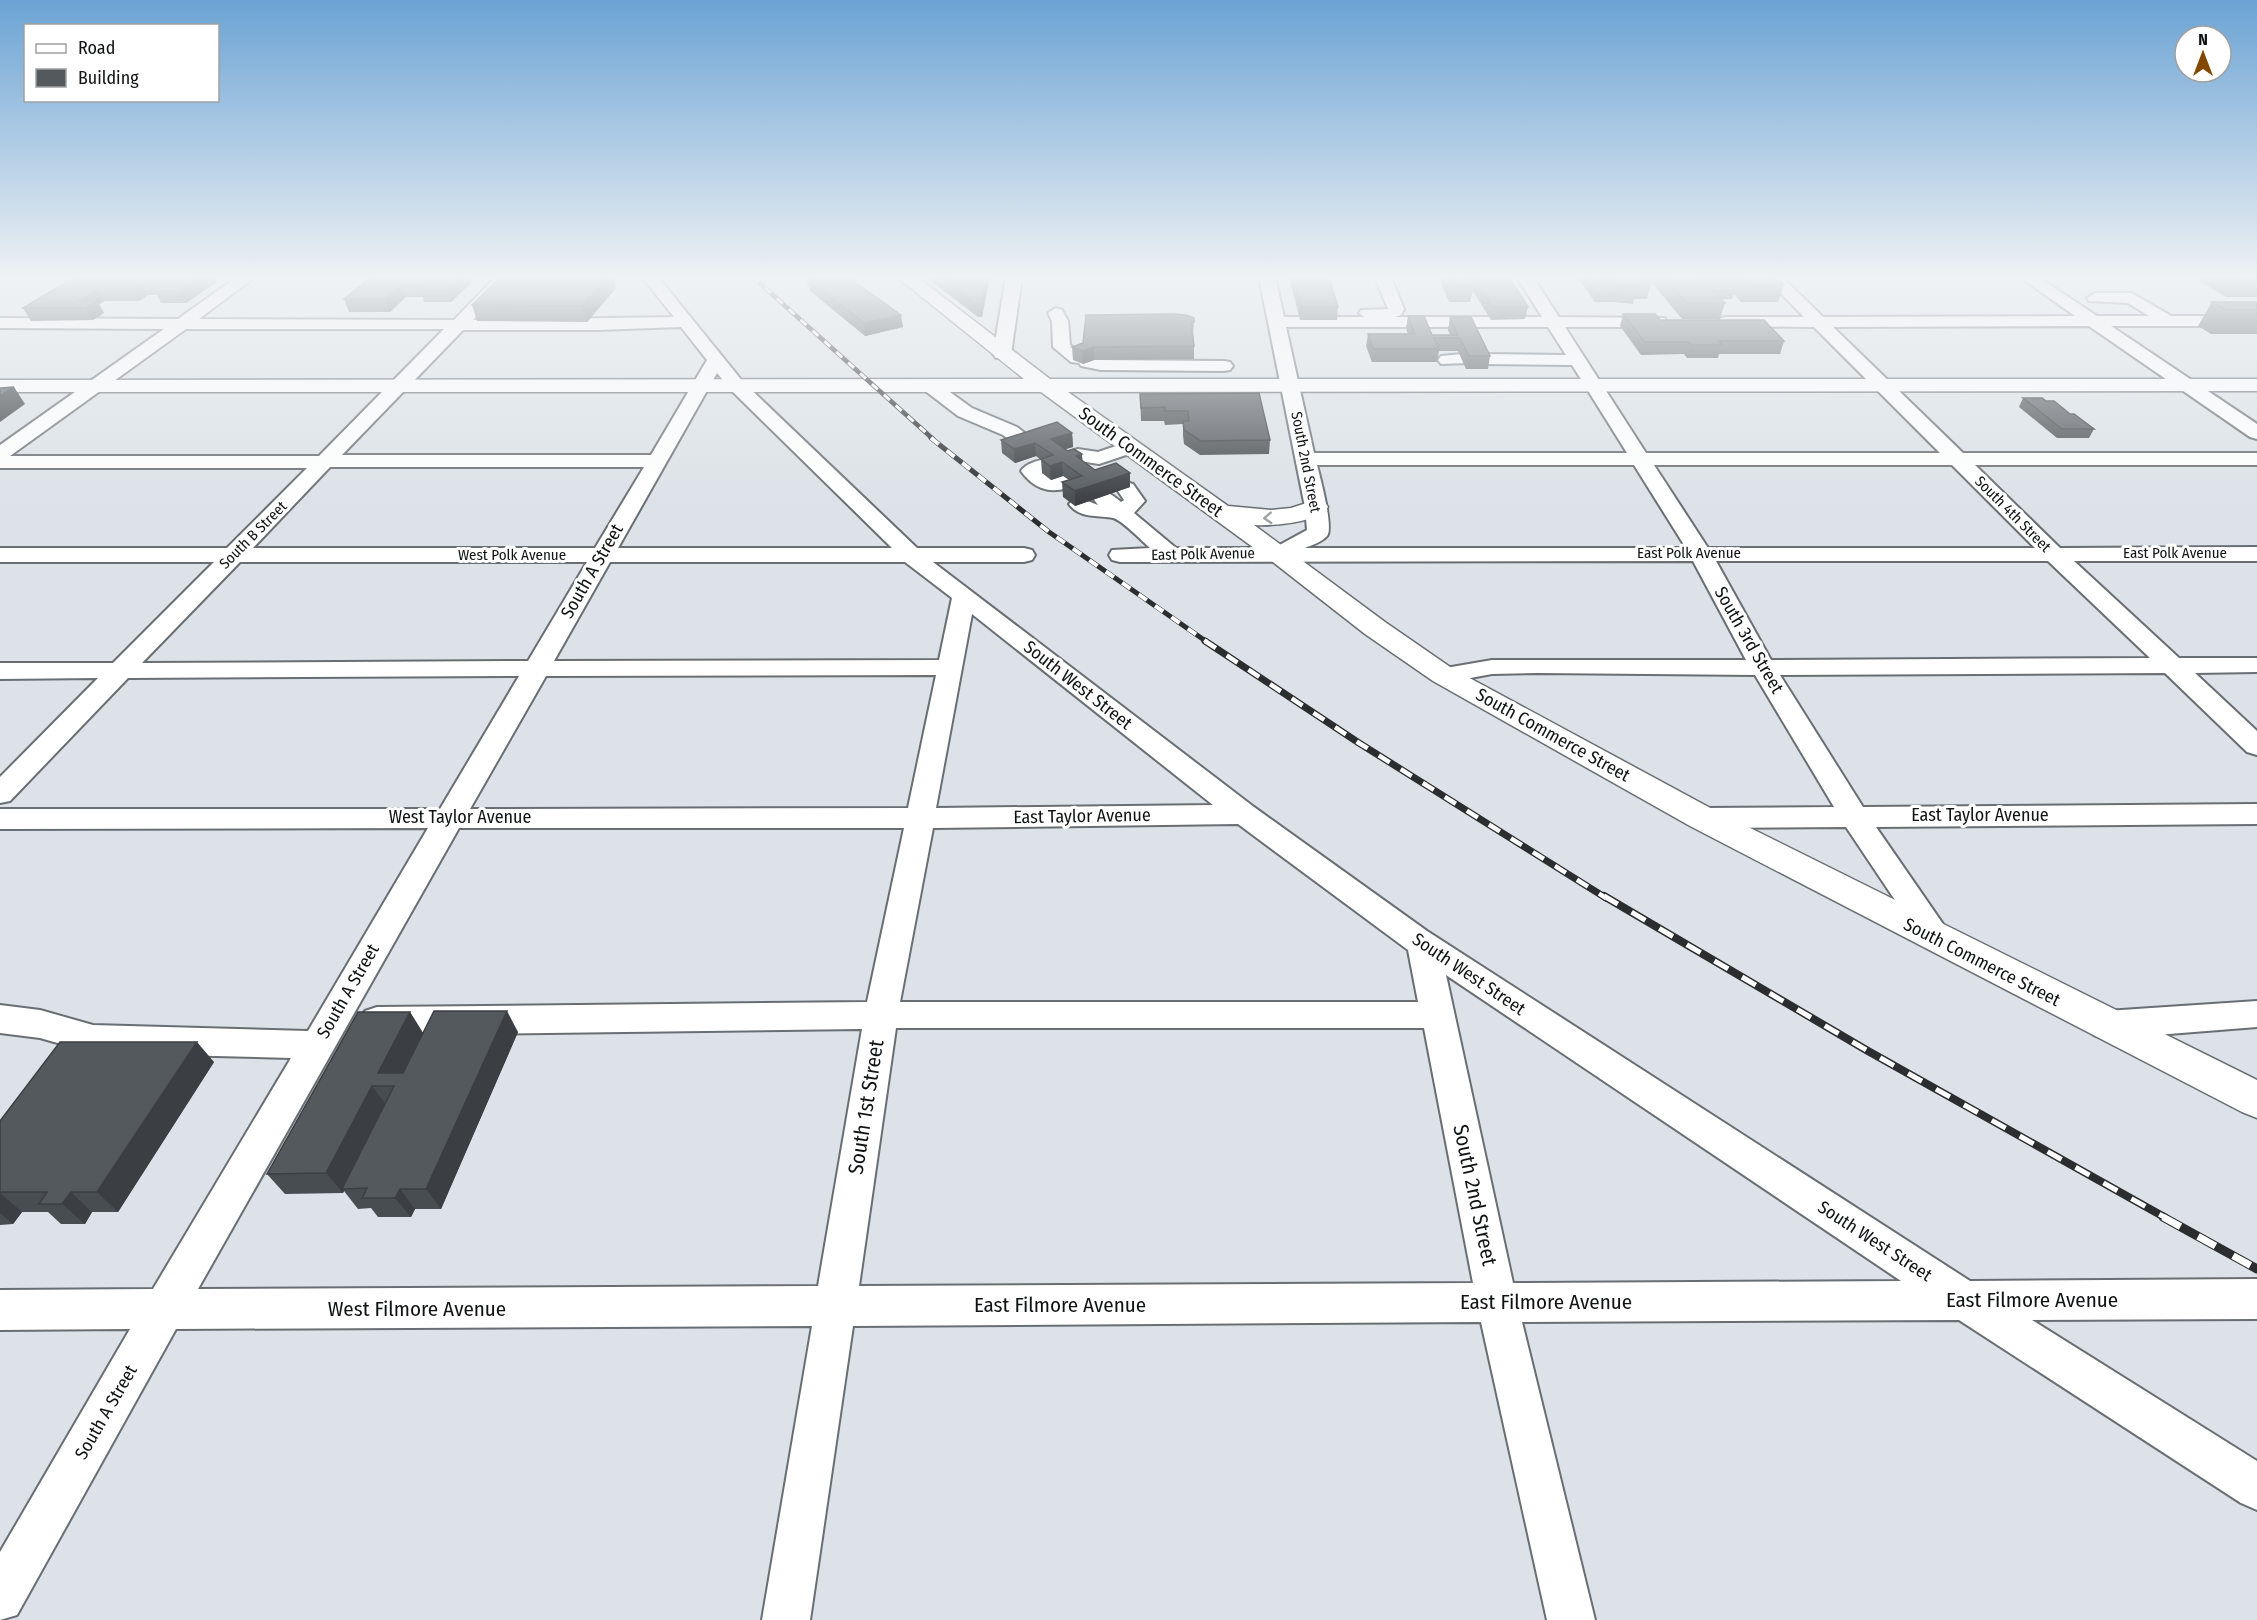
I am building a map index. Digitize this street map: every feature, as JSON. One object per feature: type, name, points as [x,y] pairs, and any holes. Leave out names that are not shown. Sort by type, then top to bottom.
[{"type":"main road","name":"South Commerce Street","points":[[1002,354],[1278,554],[1375,628],[1443,675],[1702,818],[1938,940],[2257,1100]]},
{"type":"main road","points":[[0,386],[400,386],[708,373],[737,386],[2257,385]]},
{"type":"main road","points":[[1219,512],[1245,518],[1272,518],[1301,514],[1316,507]]},
{"type":"street","points":[[0,454],[142,353]]},
{"type":"street","name":"South B Street","points":[[0,794],[432,353]]},
{"type":"street","points":[[699,353],[708,373]]},
{"type":"street","points":[[1071,353],[1082,360],[1101,365],[1224,366]]},
{"type":"street","name":"South 2nd Street","points":[[1278,554],[1318,532],[1316,507],[1285,353]]},
{"type":"street","name":"South 3rd Street","points":[[1572,353],[1700,553],[1763,668],[1854,816],[1938,940]]},
{"type":"street","name":"South 4th Street","points":[[1851,353],[2053,553],[2257,746]]},
{"type":"street","points":[[2139,353],[2257,433]]},
{"type":"street","name":"South West Street","points":[[708,373],[737,386],[912,556],[1244,814],[1423,944],[1964,1300],[2257,1487]]},
{"type":"street","name":"South A Street","points":[[0,1598],[164,1310],[708,373]]},
{"type":"street","points":[[930,386],[965,412],[1010,431],[1082,480],[1097,512],[1123,512],[1136,501],[1126,488]]},
{"type":"street","points":[[1010,431],[997,445],[1043,454],[1082,480]]},
{"type":"street","points":[[1082,480],[1131,447]]},
{"type":"street","points":[[1307,459],[2257,459]]},
{"type":"street","points":[[0,462],[656,461]]},
{"type":"street","points":[[1102,497],[1123,512],[1171,555]]},
{"type":"street","name":"East Polk Avenue","points":[[1120,555],[2257,554]]},
{"type":"street","name":"West Polk Avenue","points":[[0,555],[1024,555]]},
{"type":"street","name":"South 1st Street","points":[[786,1620],[881,1015],[964,596]]},
{"type":"street","points":[[1443,675],[1492,667],[2257,665]]},
{"type":"street","points":[[0,671],[950,667]]},
{"type":"street","name":"East Taylor Avenue","points":[[919,818],[1244,814]]},
{"type":"street","name":"East Taylor Avenue","points":[[1702,818],[2257,814]]},
{"type":"street","name":"West Taylor Avenue","points":[[0,819],[919,818]]},
{"type":"street","name":"South 2nd Street","points":[[1423,944],[1497,1302],[1571,1620]]},
{"type":"street","points":[[2106,1024],[2257,1014]]},
{"type":"street","points":[[0,1019],[40,1024],[93,1039],[324,1034],[881,1015],[1438,1016]]},
{"type":"street","name":"East Filmore Avenue","points":[[834,1306],[2257,1299]]},
{"type":"street","name":"West Filmore Avenue","points":[[0,1310],[834,1306]]},
{"type":"building","points":[[1467,353],[1488,353],[1490,356],[1469,356]]},
{"type":"building","points":[[14,387],[0,396],[0,388]]},
{"type":"building","points":[[1259,393],[1270,440],[1201,441],[1184,430],[1183,421],[1189,421],[1188,411],[1165,411],[1165,407],[1141,408],[1140,394]]},
{"type":"building","points":[[2023,398],[2042,398],[2046,401],[2054,401],[2094,429],[2062,429]]},
{"type":"building","points":[[1057,422],[1072,433],[1051,439],[1068,451],[1074,449],[1082,454],[1076,456],[1095,470],[1116,463],[1130,473],[1075,491],[1062,482],[1082,476],[1062,462],[1050,466],[1041,459],[1053,455],[1035,443],[1014,449],[1001,440]]},
{"type":"building","points":[[434,1011],[507,1011],[426,1189],[400,1189],[395,1198],[362,1198],[367,1188],[342,1189],[394,1086],[372,1086],[326,1173],[267,1174],[358,1012],[410,1012],[378,1073],[403,1073]]},
{"type":"building","points":[[60,1042],[197,1042],[97,1192],[71,1192],[62,1204],[39,1204],[47,1192],[0,1192],[0,1121]]},
{"type":"railway","points":[[837,353],[933,439]]},
{"type":"railway","points":[[931,438],[1049,532],[1207,642]]},
{"type":"railway","points":[[1205,641],[1359,743],[1606,898]]},
{"type":"railway","points":[[1604,896],[1868,1051],[2166,1218]]},
{"type":"railway","points":[[2163,1217],[2257,1269]]}]
